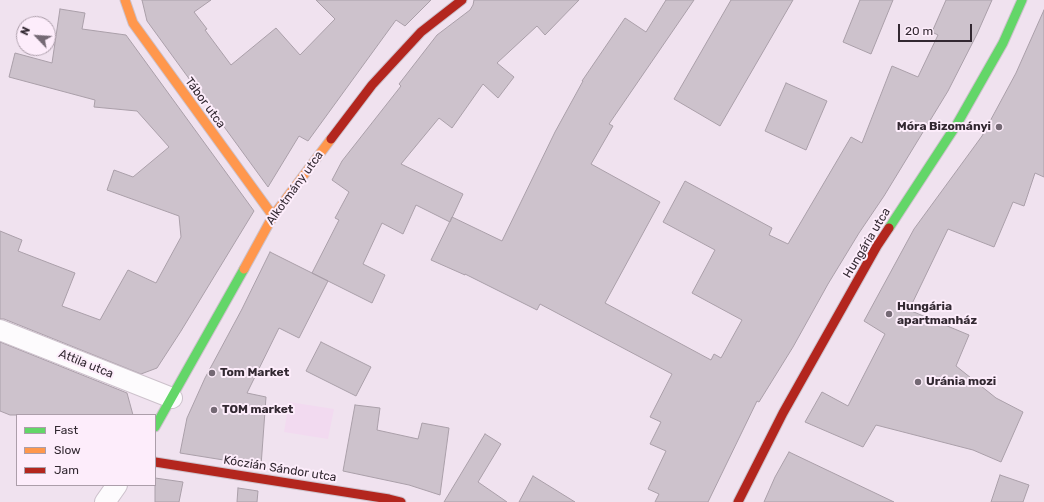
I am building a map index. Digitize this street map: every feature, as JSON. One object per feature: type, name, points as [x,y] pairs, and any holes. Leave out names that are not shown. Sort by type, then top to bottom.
[{"type":"street","name":"Tábor utca","points":[[125,0],[133,23],[273,216]]},
{"type":"street","name":"Alkotmány utca","points":[[156,425],[273,216],[372,85],[421,32],[462,0]]},
{"type":"street","name":"Hungária utca","points":[[738,502],[783,413],[877,246],[957,124],[1003,43],[1022,0]]},
{"type":"street","name":"Attila utca","points":[[0,330],[172,398]]},
{"type":"street","name":"Kóczián Sándor utca","points":[[156,462],[402,502]]},
{"type":"street","points":[[105,502],[116,486]]},
{"type":"shaded area","points":[[289,402],[334,409],[328,439],[284,432]]},
{"type":"building","points":[[142,0],[211,0],[194,12],[207,29],[205,30],[231,65],[276,28],[300,55],[335,19],[316,0],[431,0],[405,26],[396,20],[308,141],[299,136],[268,187],[147,21]]},
{"type":"building","points":[[474,0],[579,0],[545,35],[537,26],[497,63],[514,77],[498,98],[483,84],[452,128],[439,118],[401,164],[463,194],[450,222],[416,205],[403,234],[382,223],[363,264],[385,275],[372,303],[312,273],[339,220],[335,218],[349,192],[332,180],[342,161],[401,86],[399,84],[437,35],[470,10]]},
{"type":"building","points":[[666,0],[694,0],[609,124],[613,126],[591,164],[660,202],[605,303],[711,360],[714,354],[721,358],[742,320],[692,293],[715,250],[663,222],[685,181],[772,228],[769,235],[788,244],[851,137],[862,143],[892,66],[918,77],[938,35],[932,32],[946,0],[992,0],[977,34],[948,91],[828,284],[793,347],[759,402],[757,401],[708,502],[655,502],[659,494],[648,489],[666,451],[650,444],[661,422],[650,417],[672,374],[540,304],[537,310],[465,274],[431,260],[452,217],[502,241],[555,132],[582,81],[625,18],[646,32]]},
{"type":"building","points":[[731,0],[793,0],[720,126],[674,99]]},
{"type":"building","points":[[860,0],[893,0],[871,54],[843,42]]},
{"type":"building","points":[[60,9],[85,13],[82,29],[126,35],[254,211],[157,368],[141,374],[4,319],[0,319],[0,231],[22,240],[18,251],[75,273],[62,306],[100,320],[128,270],[156,283],[181,237],[179,216],[107,190],[114,170],[133,177],[169,147],[137,111],[94,107],[95,100],[9,77],[15,53],[16,56],[26,56],[52,63],[53,56],[56,56],[56,36]]},
{"type":"building","points":[[1044,10],[1044,177],[1035,173],[1024,206],[1013,202],[994,247],[948,229],[909,310],[969,335],[956,366],[996,398],[1023,412],[1001,462],[973,450],[876,425],[863,447],[805,422],[822,392],[848,406],[885,334],[864,321],[914,229],[982,136],[1016,73]]},
{"type":"building","points":[[786,83],[827,101],[806,150],[765,131]]},
{"type":"building","points":[[270,252],[328,281],[299,338],[279,328],[247,393],[266,397],[261,466],[180,453],[187,418],[205,378],[242,309]]},
{"type":"building","points":[[0,342],[127,393],[133,414],[10,415],[0,411]]},
{"type":"building","points":[[321,342],[371,367],[356,396],[306,371]]},
{"type":"building","points":[[355,405],[380,408],[377,430],[418,439],[422,423],[449,428],[440,495],[409,485],[343,471]]},
{"type":"building","points":[[485,434],[501,444],[478,482],[507,502],[444,502]]},
{"type":"building","points":[[789,452],[894,502],[764,502],[775,477]]},
{"type":"building","points":[[1000,475],[1029,485],[1023,502],[991,502]]},
{"type":"building","points":[[533,476],[575,502],[519,502]]},
{"type":"building","points":[[156,478],[183,482],[179,502],[155,502]]},
{"type":"building","points":[[238,488],[258,491],[257,502],[237,502]]},
{"type":"traffic: fast","points":[[889,228],[957,124],[1003,43],[1022,0]]},
{"type":"traffic: fast","points":[[156,425],[244,269]]},
{"type":"traffic: slow","points":[[125,0],[133,23],[273,216]]},
{"type":"traffic: slow","points":[[244,269],[273,216],[331,139]]},
{"type":"traffic: jam","points":[[331,139],[372,85],[421,32],[462,0]]},
{"type":"traffic: jam","points":[[738,502],[783,413],[877,246],[889,228]]},
{"type":"traffic: jam","points":[[156,462],[401,502]]},
{"type":"place","name":"Móra Bizományi","points":[[999,127]]},
{"type":"place","name":"Hungária apartmanház","points":[[889,314]]},
{"type":"place","name":"Tom Market","points":[[212,373]]},
{"type":"place","name":"Uránia mozi","points":[[918,382]]},
{"type":"place","name":"TOM market","points":[[214,410]]}]
